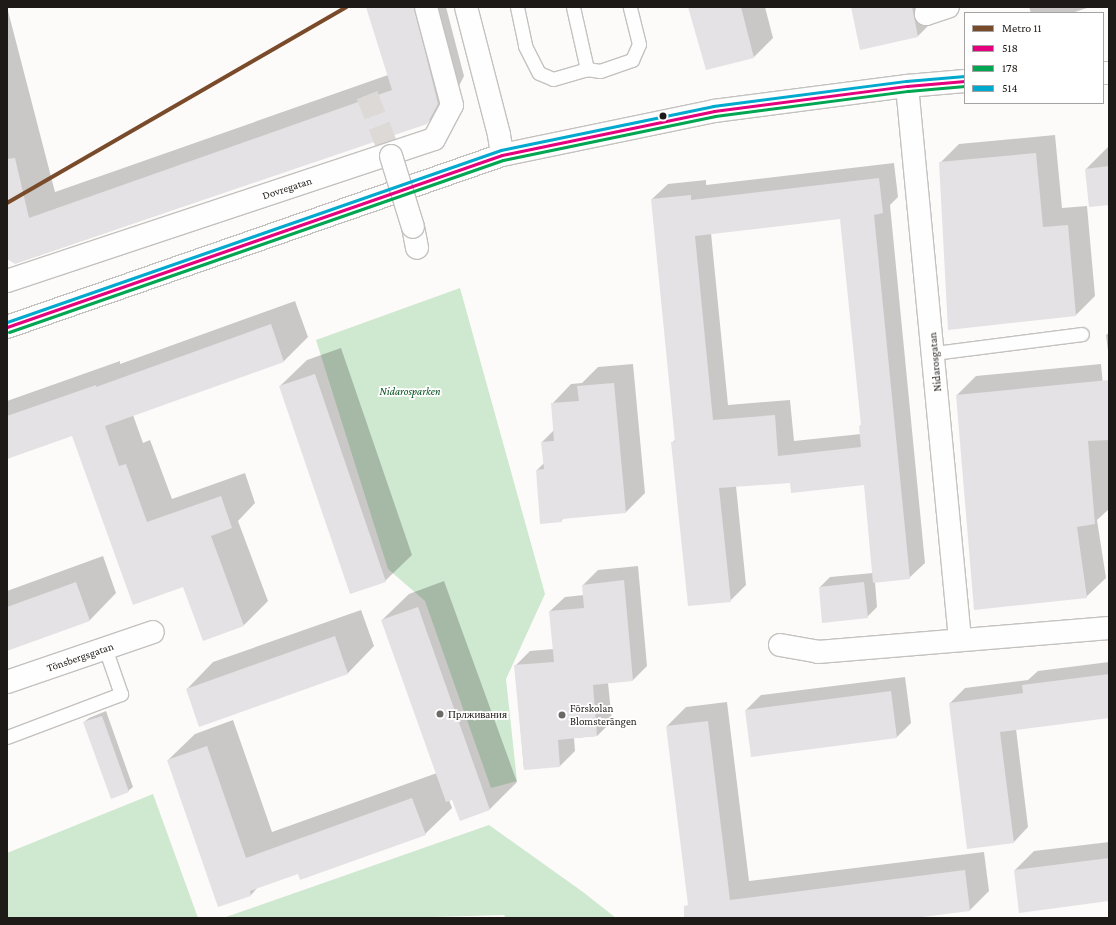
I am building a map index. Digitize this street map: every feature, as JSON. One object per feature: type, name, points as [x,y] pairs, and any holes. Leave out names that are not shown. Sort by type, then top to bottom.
[{"type":"street","name":"Dovregatan","points":[[7,281],[434,139],[452,105],[426,7]]},
{"type":"street","points":[[466,7],[499,135],[502,155]]},
{"type":"street","points":[[927,7],[926,14],[948,7]]},
{"type":"street","points":[[7,327],[502,155],[714,111],[908,86],[964,81]]},
{"type":"street","name":"Nidarosgatan","points":[[908,86],[960,639]]},
{"type":"street","points":[[391,156],[413,226],[417,248]]},
{"type":"street","points":[[780,644],[818,652],[960,639],[1109,628]]},
{"type":"street","name":"Tönsbergsgatan","points":[[7,682],[153,632]]},
{"type":"lane","points":[[517,7],[526,46],[539,72],[553,79],[587,69],[600,71],[632,60],[639,44],[630,7]]},
{"type":"lane","points":[[573,7],[587,69]]},
{"type":"lane","points":[[934,353],[1082,334]]},
{"type":"lane","points":[[7,737],[121,694],[105,648]]},
{"type":"green space","name":"Nidarosparken","points":[[460,288],[545,594],[506,679],[517,781],[491,788],[425,601],[388,569],[316,340]]},
{"type":"green space","points":[[153,794],[198,918],[7,918],[7,853]]},
{"type":"green space","points":[[489,825],[583,892],[616,918],[506,918],[504,915],[393,918],[223,918]]},
{"type":"building","points":[[366,7],[414,7],[438,104],[427,124],[15,264],[7,259],[7,159],[15,158],[29,218],[392,90]]},
{"type":"building","points":[[688,7],[741,7],[754,58],[706,70]]},
{"type":"building","points":[[851,7],[912,7],[918,37],[860,50]]},
{"type":"building","points":[[1036,153],[1043,227],[1068,225],[1076,316],[948,330],[939,162]]},
{"type":"building","points":[[1109,166],[1109,205],[1089,207],[1085,169]]},
{"type":"building","points":[[879,178],[883,213],[874,215],[910,579],[873,583],[864,485],[791,493],[790,483],[719,488],[731,602],[688,606],[671,442],[675,442],[651,199],[691,195],[691,200]],"holes":[[[840,219],[861,425],[859,426],[861,447],[778,456],[775,415],[713,420],[695,236]]]},
{"type":"building","points":[[271,324],[284,362],[105,426],[119,466],[126,464],[147,522],[221,496],[232,528],[211,536],[244,626],[203,641],[183,587],[133,605],[72,436],[7,459],[7,416],[96,385],[96,387]]},
{"type":"building","points":[[315,374],[386,582],[350,594],[279,386]]},
{"type":"building","points":[[1109,380],[1109,440],[1088,441],[1095,524],[1077,527],[1087,598],[974,610],[956,395]]},
{"type":"building","points":[[614,383],[626,513],[562,519],[562,522],[540,524],[536,470],[544,469],[541,442],[554,441],[551,403],[579,401],[577,386]]},
{"type":"building","points":[[624,580],[633,681],[593,685],[597,736],[558,740],[560,767],[524,770],[514,665],[554,662],[549,611],[584,608],[582,585]]},
{"type":"building","points":[[76,582],[90,621],[7,651],[7,607]]},
{"type":"building","points":[[864,582],[868,618],[822,623],[819,587]]},
{"type":"building","points":[[418,607],[490,810],[460,821],[452,800],[446,802],[381,620]]},
{"type":"building","points":[[335,636],[348,674],[199,727],[186,689]]},
{"type":"building","points":[[1109,674],[1109,718],[1000,732],[1014,843],[967,849],[949,703],[1023,693],[1022,685]]},
{"type":"building","points":[[891,691],[897,738],[751,757],[745,710]]},
{"type":"building","points":[[102,716],[129,792],[111,799],[83,722]]},
{"type":"building","points":[[708,721],[730,900],[965,870],[970,911],[915,918],[684,918],[684,906],[688,905],[666,726]]},
{"type":"building","points":[[207,746],[246,858],[412,798],[426,835],[300,880],[298,874],[250,891],[251,896],[218,907],[167,760]]},
{"type":"building","points":[[1109,858],[1109,901],[1019,913],[1014,870]]},
{"type":"tunnel","points":[[367,95],[391,156]]},
{"type":"metro line","name":"11","points":[[7,203],[346,7]]},
{"type":"transit line","name":"514","points":[[7,322],[501,150],[713,106],[906,81],[964,76]]},
{"type":"transit line","name":"518","points":[[7,327],[502,155],[714,111],[907,86],[964,81]]},
{"type":"transit line","name":"178","points":[[9,332],[503,160],[715,116],[908,91],[964,86]]},
{"type":"place","name":"Прлживания","points":[[440,714]]},
{"type":"place","name":"Förskolan Blomsterängen","points":[[562,715]]}]
